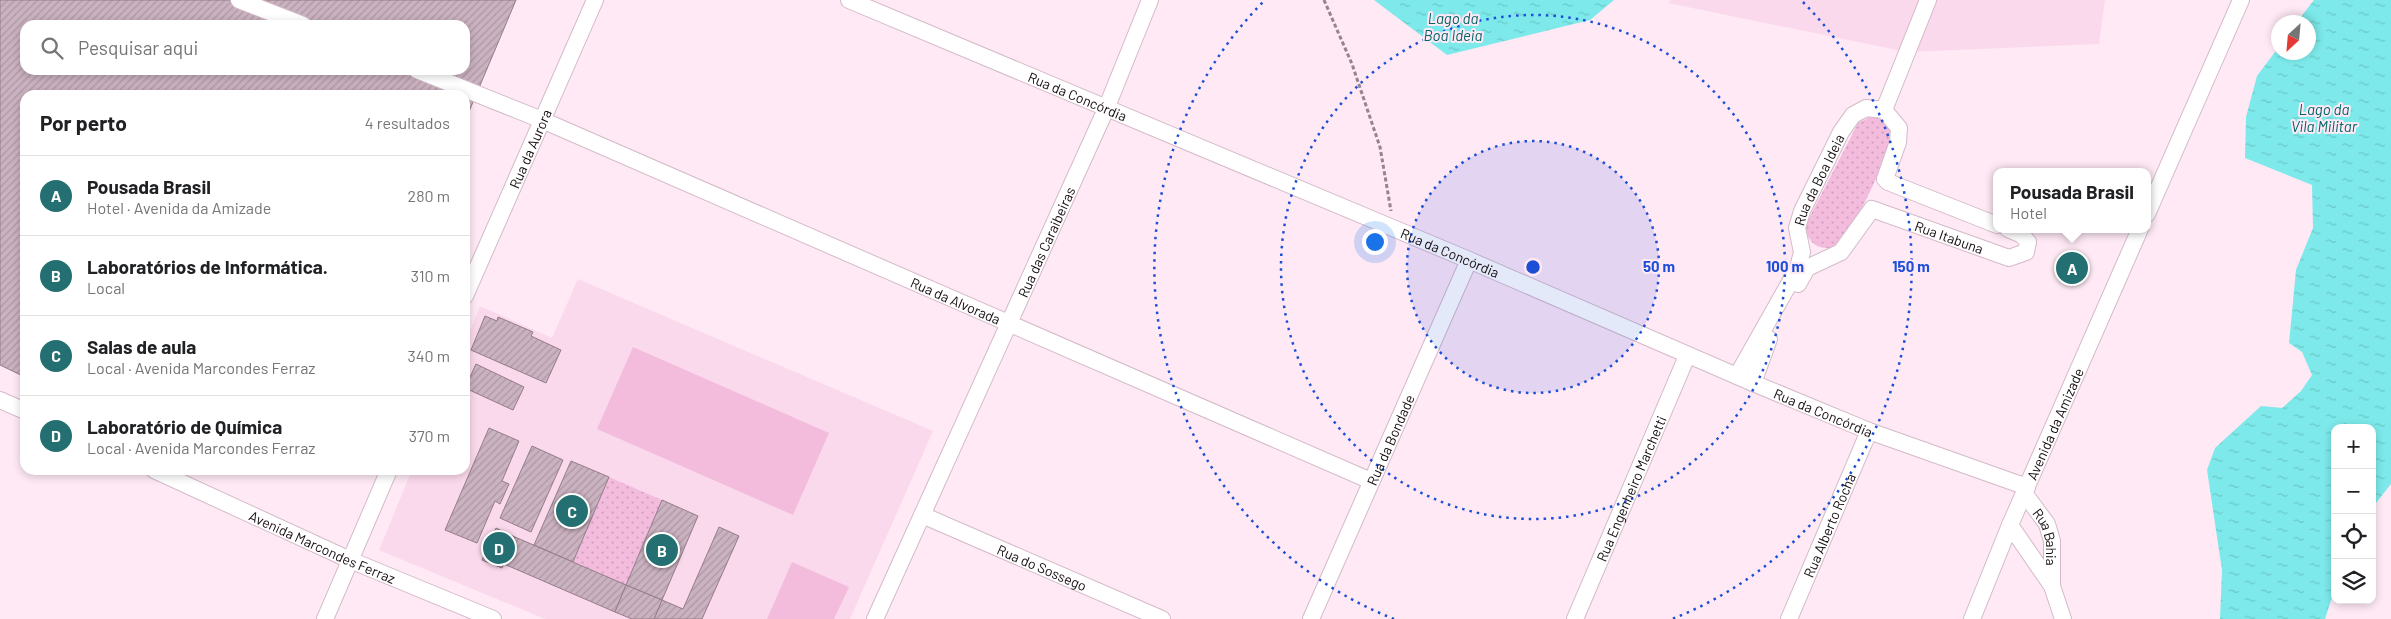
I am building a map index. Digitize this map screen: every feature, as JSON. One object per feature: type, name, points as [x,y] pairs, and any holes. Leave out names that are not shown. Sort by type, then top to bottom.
[{"type":"street","points":[[239,0],[290,20]]},
{"type":"street","name":"Rua da Aurora","points":[[470,285],[595,0]]},
{"type":"street","name":"Rua da Concórdia","points":[[849,0],[1395,231],[1469,260],[1687,356],[1869,430],[2026,490]]},
{"type":"street","name":"Rua das Caraibeiras","points":[[875,619],[1007,323],[1106,109],[1150,0]]},
{"type":"street","points":[[1884,110],[1928,0]]},
{"type":"street","points":[[2151,205],[2240,0]]},
{"type":"street","name":"Rua da Alvorada","points":[[430,75],[467,90]]},
{"type":"street","name":"Rua da Alvorada","points":[[470,91],[542,120],[1371,481]]},
{"type":"street","name":"Rua da Boa Ideia","points":[[1737,376],[1798,268],[1802,252],[1797,228],[1802,211],[1841,132],[1853,115],[1866,108],[1884,110]]},
{"type":"street","name":"Rua Itabuna","points":[[1884,110],[1899,128],[1898,142],[1885,179],[1888,182],[1993,223]]},
{"type":"street","name":"Rua Itabuna","points":[[1752,383],[1766,344],[1807,268],[1841,252],[1872,209],[2009,258],[2026,252],[2028,242],[2017,233]]},
{"type":"street","name":"Avenida da Amizade","points":[[1972,619],[2010,525],[2138,233]]},
{"type":"street","name":"Rua da Bondade","points":[[1310,619],[1469,260]]},
{"type":"street","name":"Rua Engenheiro Marchetti","points":[[1574,619],[1687,356]]},
{"type":"street","points":[[0,400],[20,409]]},
{"type":"street","name":"Rua Alberto Rocha","points":[[1789,619],[1869,430]]},
{"type":"street","name":"Avenida Marcondes Ferraz","points":[[165,475],[350,560],[493,619]]},
{"type":"street","points":[[325,619],[387,475]]},
{"type":"street","name":"Rua Bahia","points":[[2026,490],[2050,532],[2052,541],[2052,586]]},
{"type":"street","name":"Rua do Sossego","points":[[922,515],[1162,619]]},
{"type":"street","name":"Rua Bahia","points":[[2010,525],[2052,586],[2063,619]]},
{"type":"path","points":[[1324,0],[1352,64],[1380,147],[1395,231]]},
{"type":"shaded area","points":[[1671,0],[2105,0],[2099,44],[1907,52],[1668,3]]},
{"type":"shaded area","points":[[1870,117],[1885,122],[1890,130],[1892,146],[1844,245],[1824,248],[1814,244],[1805,226],[1858,123]]},
{"type":"shaded area","points":[[578,279],[933,431],[850,619],[545,619],[379,550],[410,475],[470,475],[470,331],[480,306],[552,338]]},
{"type":"shaded area","points":[[633,347],[829,433],[793,515],[597,429]]},
{"type":"shaded area","points":[[609,477],[662,500],[626,585],[573,562]]},
{"type":"shaded area","points":[[792,562],[849,587],[834,619],[767,619]]},
{"type":"water","name":"Lago da Boa Ideia","points":[[1374,0],[1614,0],[1590,20],[1447,55]]},
{"type":"water","name":"Lago da Vila Militar","points":[[2314,0],[2391,0],[2391,484],[2376,503],[2376,424],[2331,424],[2331,600],[2325,619],[2220,619],[2222,570],[2207,470],[2215,448],[2261,406],[2282,408],[2301,391],[2312,375],[2302,352],[2289,343],[2296,270],[2313,228],[2312,185],[2245,158],[2246,117],[2257,76],[2271,57],[2271,60],[2316,60],[2316,15],[2302,15]]},
{"type":"building","points":[[0,0],[516,0],[470,109],[470,90],[20,90],[20,375],[0,365]]},
{"type":"building","points":[[485,316],[497,321],[498,317],[533,332],[531,336],[561,350],[546,383],[471,350]]},
{"type":"building","points":[[476,364],[524,387],[513,410],[470,390],[470,377]]},
{"type":"building","points":[[489,428],[519,441],[502,481],[509,484],[500,504],[495,501],[477,543],[445,530]]},
{"type":"building","points":[[532,446],[563,460],[531,532],[500,518]]},
{"type":"building","points":[[571,461],[609,477],[573,562],[534,545]]},
{"type":"building","points":[[662,500],[698,516],[662,600],[626,585]]},
{"type":"building","points":[[719,527],[739,536],[702,619],[654,619],[662,600],[683,609]]},
{"type":"building","points":[[496,528],[515,537],[502,568],[482,560]]},
{"type":"building","points":[[515,537],[626,585],[615,612],[504,564]]},
{"type":"building","points":[[626,585],[662,600],[654,619],[632,619],[615,612]]},
{"type":"place","name":"Pousada Brasil","points":[[2072,268]]},
{"type":"place","name":"Salas de aula","points":[[572,511]]},
{"type":"place","name":"Laboratório de Química","points":[[499,548]]},
{"type":"place","name":"Laboratórios de Informática.","points":[[662,550]]}]
